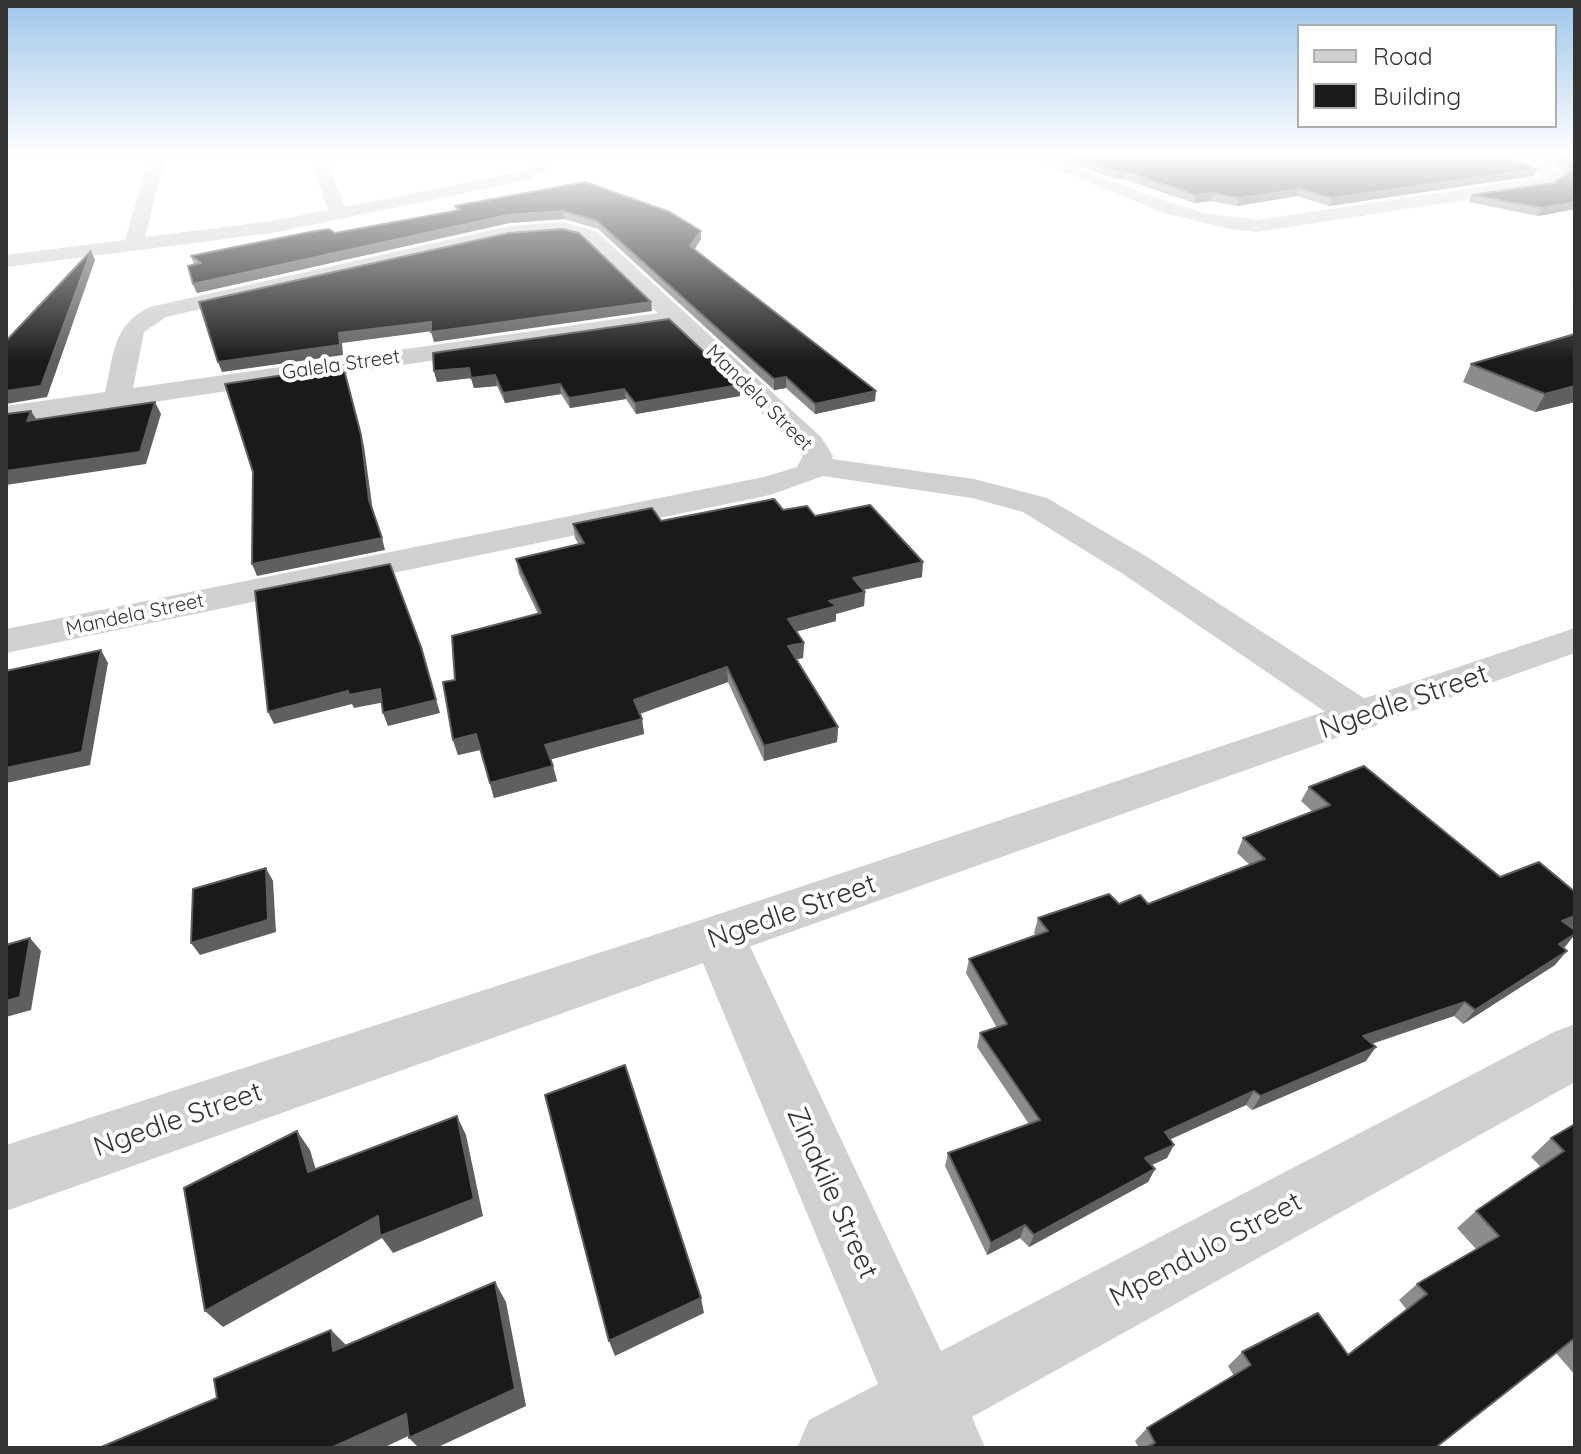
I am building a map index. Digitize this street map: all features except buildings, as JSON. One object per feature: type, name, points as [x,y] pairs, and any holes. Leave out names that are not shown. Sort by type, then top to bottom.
[{"type":"street","points":[[133,247],[139,225]]},
{"type":"street","points":[[6,261],[133,247],[283,225]]},
{"type":"street","points":[[1234,225],[1276,225]]},
{"type":"street","name":"Mandela Street","points":[[6,641],[770,485],[810,473],[816,466],[818,456],[810,443],[589,235],[563,228],[527,229],[186,305],[147,317],[132,331],[117,398]]},
{"type":"street","name":"Galela Street","points":[[6,415],[676,317]]},
{"type":"street","points":[[816,466],[974,489],[1035,505],[1136,566],[1361,716]]},
{"type":"street","name":"Ngedle Street","points":[[6,1178],[719,937],[1575,640]]},
{"type":"street","name":"Zinakile Street","points":[[719,937],[934,1425]]},
{"type":"street","name":"Mpendulo Street","points":[[837,1448],[934,1425],[1575,1051]]}]
